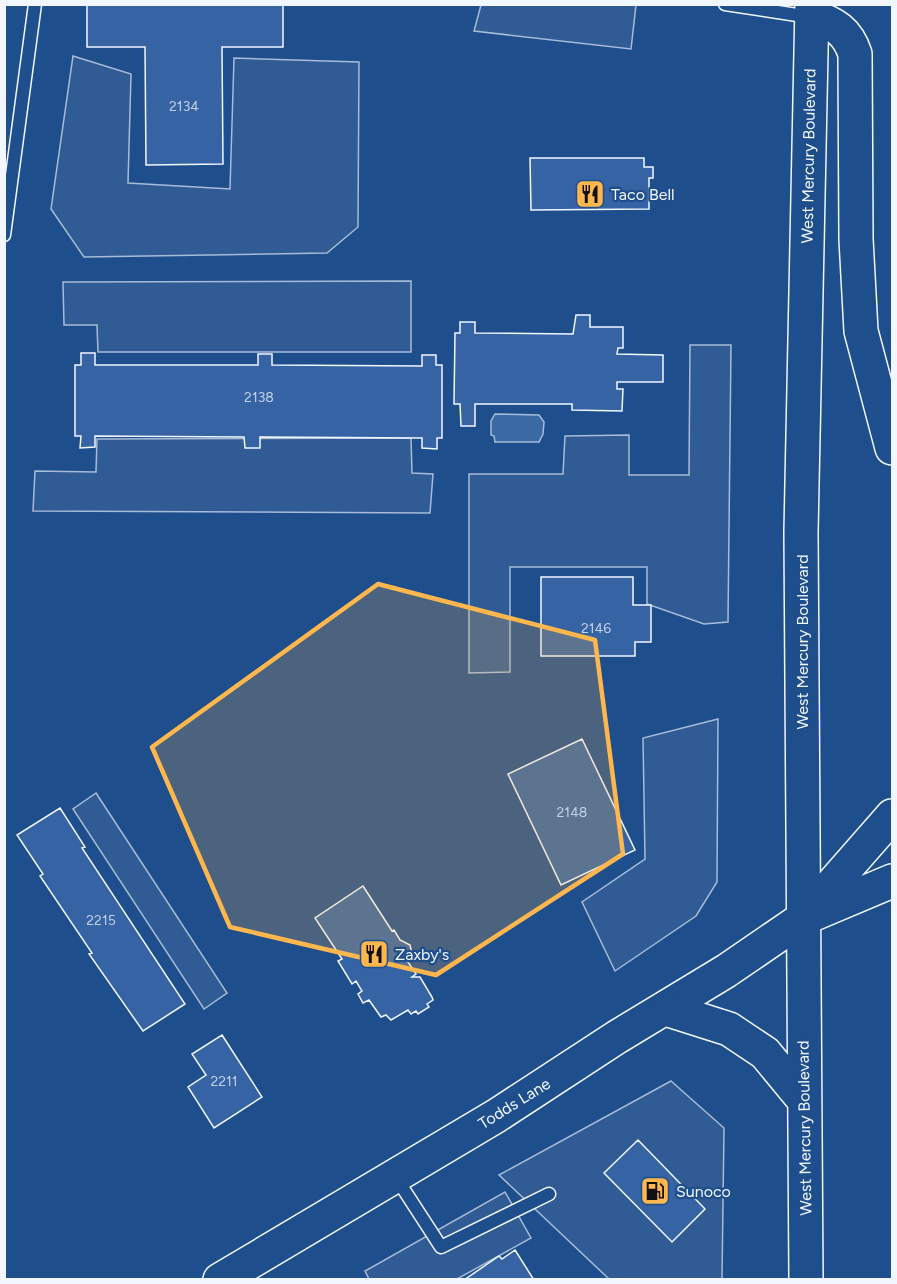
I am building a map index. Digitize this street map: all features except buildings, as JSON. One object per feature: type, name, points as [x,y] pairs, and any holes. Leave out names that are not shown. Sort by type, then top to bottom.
[{"type":"main road","points":[[812,11],[846,34],[855,54],[856,239],[861,332],[892,448]]},
{"type":"main road","name":"West Mercury Boulevard","points":[[806,1280],[801,532],[812,11]]},
{"type":"main road","points":[[802,919],[892,816]]},
{"type":"main road","points":[[802,919],[892,881]]},
{"type":"main road","name":"Todds Lane","points":[[220,1280],[496,1116],[666,1009],[802,919]]},
{"type":"main road","points":[[666,1009],[729,1029],[765,1053],[803,1099]]},
{"type":"lane","points":[[4,236],[35,4]]},
{"type":"lane","points":[[726,4],[812,11]]},
{"type":"lane","points":[[395,1175],[441,1247],[549,1194]]},
{"type":"highlighted area","points":[[378,584],[595,640],[623,854],[436,975],[230,927],[152,747]]},
{"type":"shaded area","points":[[481,5],[636,5],[631,49],[474,31]]},
{"type":"shaded area","points":[[73,56],[131,74],[128,183],[230,189],[234,58],[359,62],[358,227],[327,253],[84,257],[51,209]]},
{"type":"shaded area","points":[[411,281],[411,352],[98,352],[97,325],[64,325],[63,282]]},
{"type":"shaded area","points":[[690,345],[731,345],[728,622],[704,624],[647,604],[647,567],[510,567],[510,672],[469,673],[469,474],[563,474],[565,436],[629,435],[629,475],[689,475]]},
{"type":"shaded area","points":[[495,414],[539,415],[544,422],[543,434],[539,442],[495,442],[494,436],[491,435],[491,421]]},
{"type":"shaded area","points":[[411,438],[412,473],[433,474],[430,513],[33,511],[35,471],[96,472],[97,439]]},
{"type":"shaded area","points":[[718,719],[717,882],[696,916],[615,971],[582,902],[645,859],[643,738]]},
{"type":"shaded area","points":[[96,793],[227,993],[204,1009],[73,809]]},
{"type":"shaded area","points":[[671,1081],[724,1128],[722,1279],[609,1279],[499,1175]]},
{"type":"shaded area","points":[[505,1192],[531,1238],[457,1279],[369,1279],[365,1271]]},
{"type":"place","name":"Taco Bell","points":[[590,194]]},
{"type":"place","name":"Zaxby's","points":[[374,954]]},
{"type":"place","name":"Sunoco","points":[[655,1191]]}]
